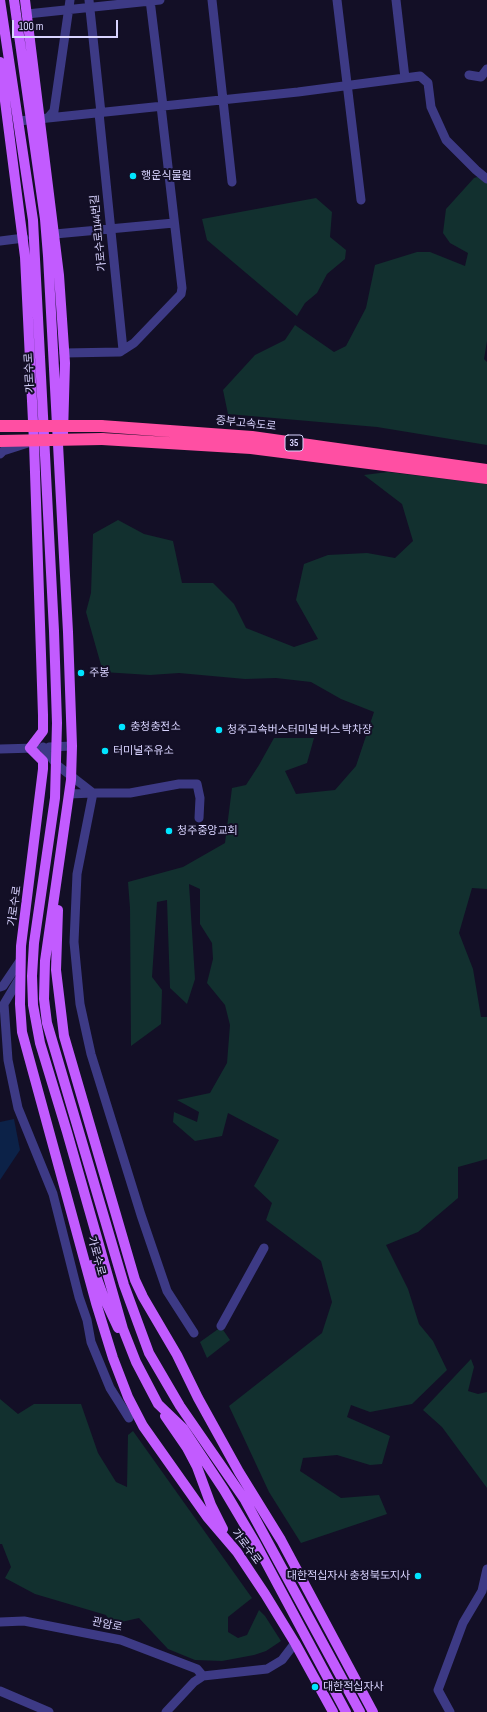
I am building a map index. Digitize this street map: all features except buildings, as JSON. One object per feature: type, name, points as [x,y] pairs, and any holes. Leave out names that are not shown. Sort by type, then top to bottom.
[{"type":"highway","name":"중부고속도로","points":[[0,426],[101,426],[252,437],[487,470]]},
{"type":"highway","name":"중부고속도로","points":[[0,441],[102,439],[251,448],[487,478]]},
{"type":"main road","name":"가로수로","points":[[0,0],[33,220],[54,631],[57,747],[55,798],[34,943],[32,976],[33,1004],[40,1043],[123,1329],[136,1362],[158,1404],[183,1428],[224,1490],[256,1544],[346,1712]]},
{"type":"main road","name":"가로수로","points":[[14,0],[40,119],[44,219],[48,256],[68,632],[72,746],[69,794],[44,967],[44,999],[47,1023],[138,1326],[149,1353],[180,1406],[245,1500],[360,1712]]},
{"type":"main road","points":[[25,0],[55,234],[64,353],[60,500]]},
{"type":"main road","name":"가로수로","points":[[0,62],[4,123],[24,238],[34,442],[44,731]]},
{"type":"main road","points":[[43,762],[30,748],[44,731]]},
{"type":"main road","name":"가로수로","points":[[43,762],[20,961],[19,979],[22,1032],[100,1317],[113,1358],[128,1397],[143,1426],[208,1518],[237,1552],[295,1643],[333,1712]]},
{"type":"main road","name":"가로수로","points":[[61,848],[56,970],[64,1036],[135,1280],[143,1297],[177,1355],[198,1398],[239,1472],[281,1540],[374,1712]]},
{"type":"main road","points":[[70,1206],[81,1229],[104,1298],[136,1362]]},
{"type":"main road","points":[[158,1404],[197,1467],[211,1505],[237,1552]]},
{"type":"street","points":[[40,119],[54,111],[70,0]]},
{"type":"street","points":[[27,14],[68,10],[89,4],[160,0]]},
{"type":"street","points":[[212,0],[232,182]]},
{"type":"street","points":[[337,0],[361,200]]},
{"type":"street","points":[[396,0],[405,78]]},
{"type":"street","points":[[64,353],[120,352],[134,343],[181,294],[182,288],[150,1]]},
{"type":"street","name":"가로수로1144번길","points":[[89,4],[123,350]]},
{"type":"street","points":[[469,75],[481,77],[487,69]]},
{"type":"street","points":[[19,121],[223,100],[420,76],[428,83],[431,107],[446,140],[487,179]]},
{"type":"street","points":[[55,234],[174,223]]},
{"type":"street","points":[[0,241],[24,238]]},
{"type":"street","points":[[0,454],[3,451],[34,442]]},
{"type":"street","name":"가로수로","points":[[43,762],[44,731]]},
{"type":"street","points":[[0,749],[72,746]]},
{"type":"street","points":[[44,748],[57,765],[94,793]]},
{"type":"street","points":[[69,794],[130,793],[179,784],[197,784],[200,798],[200,818]]},
{"type":"street","points":[[94,793],[80,858],[76,888],[74,942],[80,1004],[91,1054],[161,1273],[173,1302],[194,1332]]},
{"type":"street","points":[[0,986],[3,986],[20,961]]},
{"type":"street","points":[[19,979],[4,1004],[8,1060],[18,1108],[53,1194],[79,1297],[87,1320],[91,1342],[107,1383],[129,1418]]},
{"type":"street","points":[[221,1326],[264,1248]]},
{"type":"street","points":[[450,1712],[438,1690],[464,1623],[482,1591],[487,1569]]},
{"type":"street","name":"관암로","points":[[0,1622],[24,1622],[121,1640],[197,1669],[203,1676]]},
{"type":"street","points":[[166,1712],[194,1682],[203,1676],[233,1672],[260,1671],[267,1669],[282,1660],[295,1643]]},
{"type":"street","points":[[0,1691],[49,1712]]},
{"type":"green space","points":[[487,174],[487,341],[484,359],[487,362],[487,445],[377,427],[228,414],[223,390],[255,355],[285,340],[295,325],[334,352],[346,346],[366,308],[375,265],[417,252],[430,252],[465,266],[468,253],[450,243],[443,233],[446,209],[474,178]]},
{"type":"green space","points":[[316,198],[332,212],[330,237],[346,250],[345,259],[327,274],[317,293],[305,303],[297,316],[207,240],[202,219]]},
{"type":"green space","points":[[388,472],[487,484],[487,889],[472,888],[459,933],[473,969],[481,1017],[487,1017],[487,1159],[458,1167],[458,1198],[418,1232],[386,1245],[408,1289],[419,1324],[433,1341],[447,1370],[412,1404],[370,1412],[351,1405],[347,1417],[390,1436],[382,1464],[370,1465],[337,1455],[303,1458],[300,1471],[341,1498],[379,1495],[387,1514],[301,1543],[269,1492],[229,1406],[322,1333],[332,1302],[321,1261],[266,1220],[272,1203],[254,1186],[279,1140],[228,1113],[222,1136],[195,1141],[173,1122],[174,1112],[197,1122],[199,1112],[177,1100],[210,1093],[227,1063],[230,1025],[225,1005],[207,983],[213,959],[212,943],[200,924],[200,889],[189,884],[195,979],[187,1004],[170,988],[167,900],[157,902],[152,977],[162,990],[161,1024],[131,1046],[130,908],[128,882],[183,867],[225,843],[232,788],[246,785],[274,738],[314,738],[307,763],[285,771],[296,794],[335,790],[356,766],[374,712],[341,699],[311,682],[276,678],[245,679],[179,673],[150,675],[103,672],[86,612],[91,593],[93,534],[118,520],[144,534],[173,541],[182,583],[213,583],[234,604],[246,628],[294,647],[318,639],[296,600],[304,564],[328,555],[367,553],[395,558],[413,541],[402,504],[364,475]]},
{"type":"green space","points":[[221,1327],[230,1340],[207,1358],[200,1342]]},
{"type":"green space","points":[[471,1359],[474,1367],[468,1391],[478,1394],[487,1392],[487,1488],[442,1427],[423,1410]]},
{"type":"green space","points":[[0,1399],[18,1414],[34,1404],[81,1404],[98,1453],[116,1482],[127,1487],[128,1435],[133,1431],[252,1598],[228,1617],[228,1632],[238,1638],[247,1635],[259,1610],[265,1616],[281,1641],[266,1651],[254,1655],[222,1661],[195,1660],[168,1649],[139,1618],[112,1624],[106,1615],[35,1594],[5,1578],[11,1567],[2,1544],[0,1544]]},
{"type":"water","points":[[14,1119],[20,1150],[0,1180],[0,1122]]},
{"type":"place","name":"행운식물원","points":[[133,176]]},
{"type":"place","name":"주봉","points":[[81,673]]},
{"type":"place","name":"충청충전소","points":[[122,727]]},
{"type":"place","name":"청주고속버스터미널 버스 박차장","points":[[219,730]]},
{"type":"place","name":"터미널주유소","points":[[105,751]]},
{"type":"place","name":"청주중앙교회","points":[[169,831]]},
{"type":"place","name":"대한적십자사 충청북도지사","points":[[418,1576]]},
{"type":"place","name":"대한적십자사","points":[[315,1687]]}]
